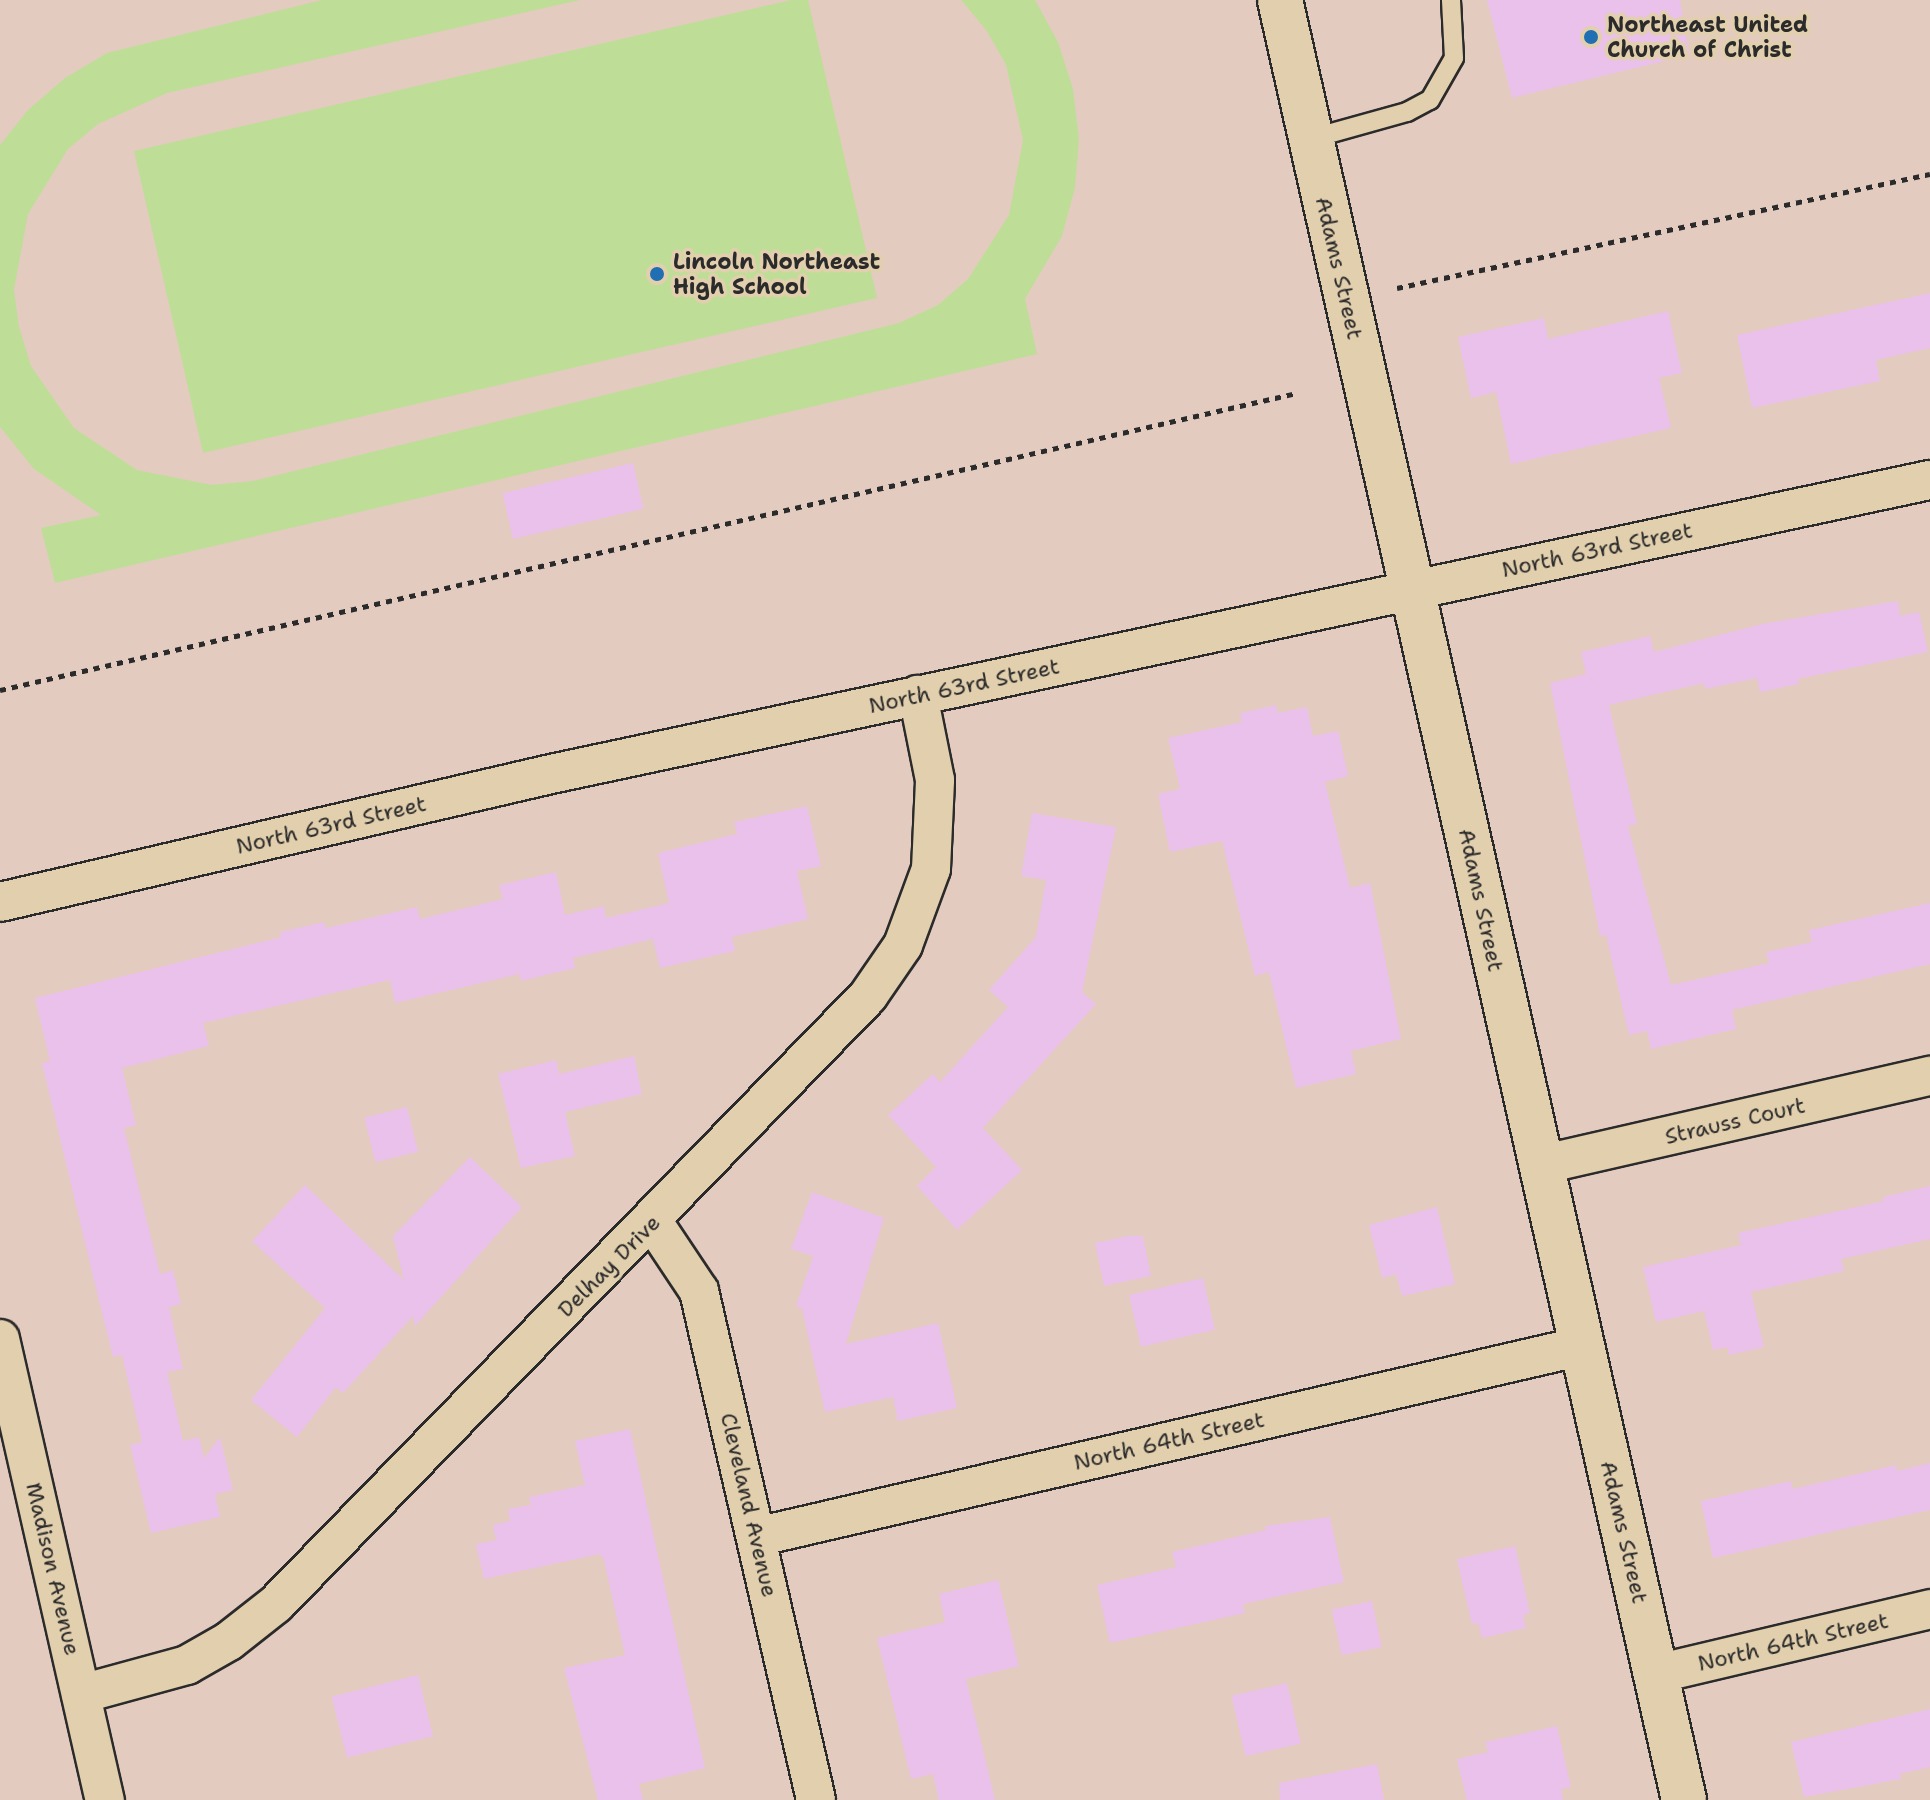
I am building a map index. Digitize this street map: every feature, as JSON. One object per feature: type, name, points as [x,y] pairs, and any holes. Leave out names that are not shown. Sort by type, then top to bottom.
[{"type":"main road","name":"Adams Street","points":[[1280,0],[1684,1800]]},
{"type":"street","name":"North 63rd Street","points":[[0,902],[918,695],[1930,480]]},
{"type":"street","name":"Delhay Drive","points":[[81,1694],[187,1665],[253,1623],[653,1222],[868,996],[903,945],[924,895],[936,823],[935,780],[918,695]]},
{"type":"street","name":"Strauss Court","points":[[1540,1165],[1930,1076]]},
{"type":"street","name":"Cleveland Avenue","points":[[653,1222],[699,1291],[816,1800]]},
{"type":"street","name":"Madison Avenue","points":[[0,1339],[105,1800]]},
{"type":"street","name":"North 64th Street","points":[[756,1537],[1582,1346]]},
{"type":"street","name":"North 64th Street","points":[[1656,1674],[1930,1609]]},
{"type":"lane","points":[[1310,139],[1407,112],[1430,100],[1454,58],[1451,0]]},
{"type":"path","points":[[1397,288],[1930,174]]},
{"type":"path","points":[[0,690],[1297,393]]},
{"type":"green space","points":[[322,0],[580,0],[167,93],[98,124],[68,149],[28,214],[14,290],[19,327],[31,366],[74,428],[137,470],[212,485],[253,481],[899,323],[938,305],[968,279],[1009,215],[1023,140],[1006,65],[987,31],[961,0],[1035,0],[1058,42],[1073,89],[1079,139],[1075,188],[1062,236],[1025,299],[1037,354],[55,583],[41,528],[101,515],[34,469],[0,427],[0,145],[28,110],[65,78],[107,53]]},
{"type":"green space","points":[[791,0],[808,0],[877,298],[203,453],[134,151]]},
{"type":"building","name":"Northeast United Church of Christ","points":[[1487,0],[1680,0],[1689,55],[1512,98]]},
{"type":"building","points":[[1930,293],[1930,348],[1876,360],[1880,381],[1752,408],[1737,335]]},
{"type":"building","points":[[1668,311],[1682,373],[1659,378],[1671,428],[1511,464],[1496,392],[1471,398],[1458,337],[1544,318],[1548,339]]},
{"type":"building","points":[[633,463],[644,509],[513,539],[502,493]]},
{"type":"building","points":[[1898,601],[1900,616],[1919,612],[1928,652],[1798,679],[1799,684],[1760,692],[1757,678],[1705,689],[1704,683],[1609,705],[1637,824],[1628,826],[1671,985],[1769,963],[1766,952],[1812,942],[1809,930],[1930,903],[1930,964],[1732,1010],[1736,1029],[1651,1049],[1647,1031],[1629,1035],[1606,935],[1600,936],[1550,683],[1586,674],[1581,652],[1650,636],[1654,652],[1762,624]]},
{"type":"building","points":[[1276,705],[1278,713],[1307,707],[1313,736],[1338,731],[1348,776],[1325,782],[1350,888],[1370,883],[1401,1039],[1351,1051],[1356,1074],[1296,1088],[1269,972],[1255,976],[1222,841],[1170,852],[1158,794],[1180,789],[1168,738],[1242,722],[1240,713]]},
{"type":"building","points":[[807,806],[821,866],[797,871],[808,919],[732,937],[735,951],[660,968],[653,939],[573,958],[575,968],[521,981],[520,974],[395,1003],[390,980],[203,1023],[209,1046],[122,1068],[136,1125],[124,1128],[160,1274],[173,1270],[181,1304],[169,1307],[183,1369],[167,1372],[183,1441],[199,1437],[204,1458],[220,1437],[233,1490],[215,1494],[220,1517],[151,1533],[130,1445],[142,1442],[122,1355],[113,1357],[93,1276],[42,1063],[50,1061],[35,998],[281,937],[280,932],[324,922],[326,928],[417,907],[420,919],[503,899],[499,885],[556,872],[565,915],[604,906],[606,918],[669,903],[658,853],[737,834],[734,822]]},
{"type":"building","points":[[1032,813],[1116,827],[1082,992],[1096,1004],[983,1128],[1022,1170],[957,1230],[917,1186],[936,1167],[888,1115],[933,1074],[940,1082],[1008,1007],[989,990],[1036,937],[1046,880],[1021,876]]},
{"type":"building","points":[[634,1056],[642,1094],[565,1112],[575,1156],[521,1168],[498,1074],[556,1060],[559,1074]]},
{"type":"building","points":[[407,1107],[418,1152],[375,1162],[364,1118]]},
{"type":"building","points":[[470,1157],[522,1207],[415,1326],[413,1316],[343,1393],[336,1387],[297,1437],[251,1400],[325,1308],[252,1241],[305,1185],[404,1280],[393,1236]]},
{"type":"building","points":[[1930,1186],[1930,1239],[1841,1259],[1844,1271],[1751,1292],[1764,1347],[1729,1355],[1727,1347],[1713,1350],[1704,1311],[1656,1322],[1643,1267],[1741,1245],[1738,1233],[1884,1201],[1883,1197]]},
{"type":"building","points":[[812,1192],[884,1218],[846,1344],[938,1323],[957,1408],[898,1421],[893,1397],[825,1412],[802,1309],[796,1306],[813,1256],[791,1249]]},
{"type":"building","points":[[1437,1207],[1455,1284],[1402,1296],[1396,1274],[1382,1278],[1369,1225]]},
{"type":"building","points":[[1143,1236],[1151,1276],[1104,1286],[1095,1243]]},
{"type":"building","points":[[1203,1278],[1215,1330],[1141,1347],[1129,1295]]},
{"type":"building","points":[[630,1429],[705,1768],[639,1784],[643,1800],[598,1800],[564,1668],[625,1655],[604,1560],[600,1554],[484,1579],[476,1544],[496,1540],[493,1525],[510,1521],[508,1509],[531,1505],[529,1497],[585,1485],[575,1441]]},
{"type":"building","points":[[1930,1463],[1930,1510],[1713,1558],[1701,1501],[1791,1481],[1793,1489],[1896,1465],[1897,1471]]},
{"type":"building","points":[[1330,1517],[1344,1582],[1243,1604],[1245,1613],[1110,1643],[1097,1585],[1176,1567],[1172,1552],[1266,1530],[1265,1526]]},
{"type":"building","points":[[1515,1546],[1530,1613],[1523,1615],[1526,1628],[1482,1638],[1478,1623],[1472,1624],[1457,1559]]},
{"type":"building","points":[[998,1580],[1019,1666],[966,1679],[995,1800],[939,1800],[933,1774],[911,1779],[877,1638],[945,1622],[939,1594]]},
{"type":"building","points":[[1372,1601],[1382,1647],[1342,1655],[1332,1610]]},
{"type":"building","points":[[418,1675],[433,1736],[347,1758],[332,1697]]},
{"type":"building","points":[[1287,1683],[1301,1743],[1245,1756],[1231,1696]]},
{"type":"building","points":[[1930,1709],[1930,1767],[1900,1774],[1901,1779],[1804,1797],[1791,1742]]},
{"type":"building","points":[[1557,1726],[1571,1787],[1561,1789],[1563,1800],[1467,1800],[1457,1759],[1488,1752],[1485,1742]]},
{"type":"building","points":[[1377,1764],[1384,1800],[1280,1800],[1279,1783]]},
{"type":"place","name":"Northeast United Church of Christ","points":[[1591,37]]},
{"type":"place","name":"Lincoln Northeast High School","points":[[657,274]]}]
